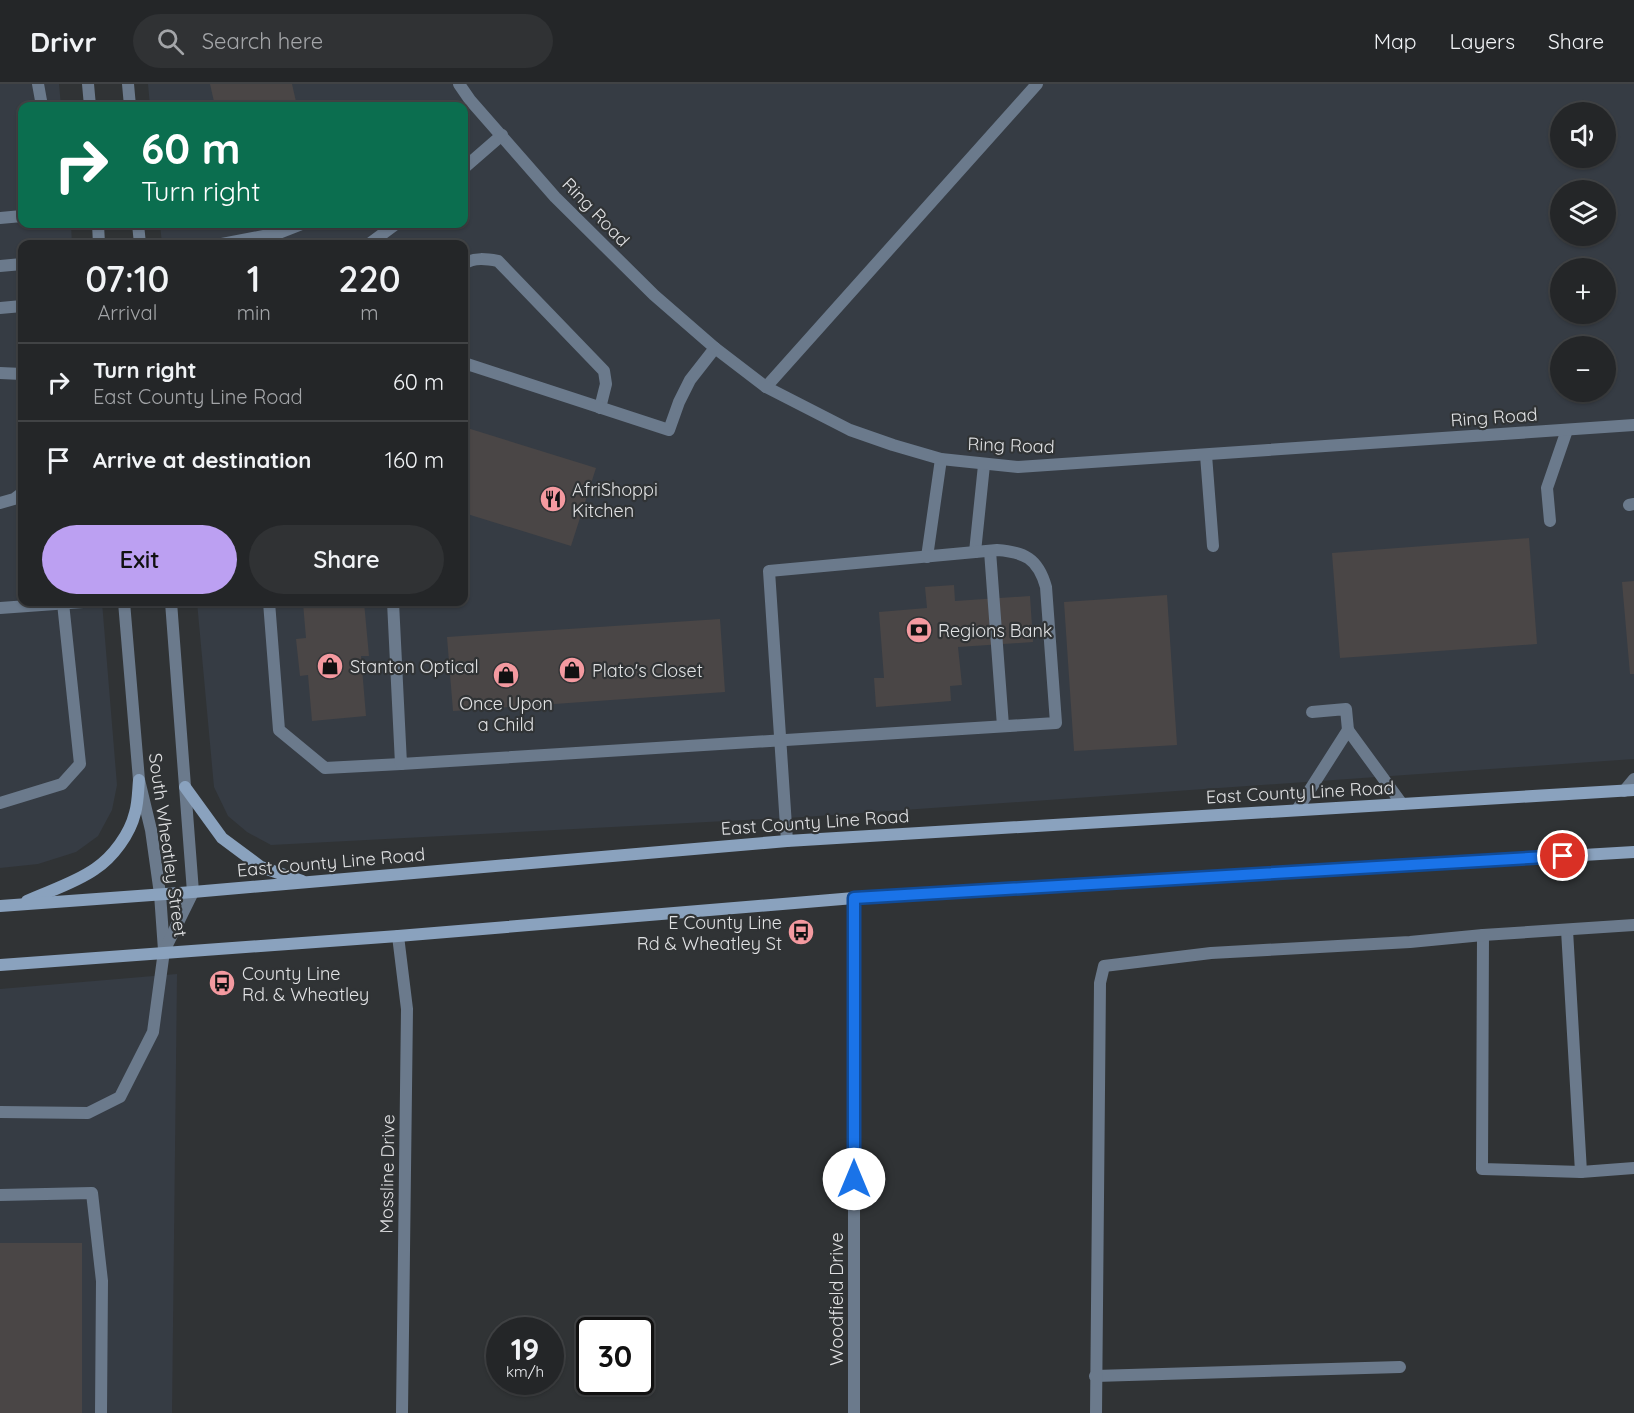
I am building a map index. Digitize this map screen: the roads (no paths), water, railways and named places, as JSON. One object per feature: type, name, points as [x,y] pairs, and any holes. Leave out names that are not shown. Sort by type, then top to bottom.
[{"type":"main road","points":[[18,904],[95,869],[110,855],[121,843],[136,813],[139,780]]},
{"type":"main road","points":[[185,787],[222,838],[261,867],[306,883]]},
{"type":"main road","name":"East County Line Road","points":[[0,906],[306,883],[787,841],[1629,790]]},
{"type":"main road","points":[[0,964],[398,936],[854,898],[1634,852]]},
{"type":"street","points":[[38,84],[41,102]]},
{"type":"street","points":[[88,84],[90,102]]},
{"type":"street","points":[[128,84],[130,102]]},
{"type":"street","name":"Ring Road","points":[[459,84],[467,102]]},
{"type":"street","points":[[766,387],[1037,84]]},
{"type":"street","name":"Ring Road","points":[[468,104],[502,135],[555,197],[594,237],[654,295],[715,348],[766,387],[850,430],[892,446],[941,459],[984,465],[1036,466],[1634,425]]},
{"type":"street","points":[[468,165],[502,135]]},
{"type":"street","points":[[0,218],[18,216]]},
{"type":"street","points":[[243,240],[279,233],[292,228]]},
{"type":"street","points":[[373,240],[390,228]]},
{"type":"street","points":[[468,261],[485,258],[498,261],[604,371],[606,384],[600,408]]},
{"type":"street","points":[[0,266],[18,264]]},
{"type":"street","points":[[0,308],[18,306]]},
{"type":"street","points":[[468,364],[669,430],[690,380],[715,348]]},
{"type":"street","points":[[0,373],[18,374]]},
{"type":"street","points":[[1550,521],[1547,488],[1567,430]]},
{"type":"street","points":[[1206,455],[1214,546]]},
{"type":"street","points":[[927,557],[941,459]]},
{"type":"street","points":[[975,552],[984,465]]},
{"type":"street","points":[[0,503],[18,496]]},
{"type":"street","points":[[990,551],[1003,726]]},
{"type":"street","points":[[269,606],[279,730],[325,768],[402,764],[781,741],[846,737],[1056,723],[1046,587],[1043,575],[1035,564],[1017,552],[990,551],[769,571],[781,741],[787,841]]},
{"type":"street","points":[[0,608],[25,606]]},
{"type":"street","points":[[0,803],[62,784],[80,764],[63,606]]},
{"type":"street","name":"South Wheatley Street","points":[[124,606],[139,780],[151,830],[160,894],[164,951]]},
{"type":"street","name":"South Wheatley Street","points":[[164,951],[194,892],[171,606]]},
{"type":"street","points":[[393,606],[402,764]]},
{"type":"street","points":[[1312,712],[1346,710],[1348,730],[1402,804]]},
{"type":"street","points":[[1297,810],[1348,730]]},
{"type":"street","points":[[1629,790],[1634,779]]},
{"type":"street","name":"Woodfield Drive","points":[[854,898],[854,1413]]},
{"type":"street","points":[[1096,1413],[1100,983],[1104,966],[1211,953],[1410,942],[1634,925]]},
{"type":"street","points":[[1568,930],[1581,1172]]},
{"type":"street","points":[[1482,935],[1482,1168],[1581,1172],[1634,1167]]},
{"type":"street","name":"Mossline Drive","points":[[398,936],[407,1009],[402,1413]]},
{"type":"street","points":[[0,1112],[87,1113],[120,1097],[153,1032],[164,951]]},
{"type":"street","points":[[0,1195],[92,1193],[102,1281],[101,1413]]},
{"type":"street","points":[[1095,1376],[1400,1367]]},
{"type":"place","name":"AfriShoppi Kitchen","points":[[553,499]]},
{"type":"place","name":"Regions Bank","points":[[919,630]]},
{"type":"place","name":"Stanton Optical","points":[[330,666]]},
{"type":"place","name":"Plato's Closet","points":[[572,670]]},
{"type":"place","name":"Once Upon a Child","points":[[506,675]]},
{"type":"place","name":"E County Line Rd & Wheatley St","points":[[801,932]]},
{"type":"place","name":"County Line Rd. & Wheatley","points":[[222,983]]}]
